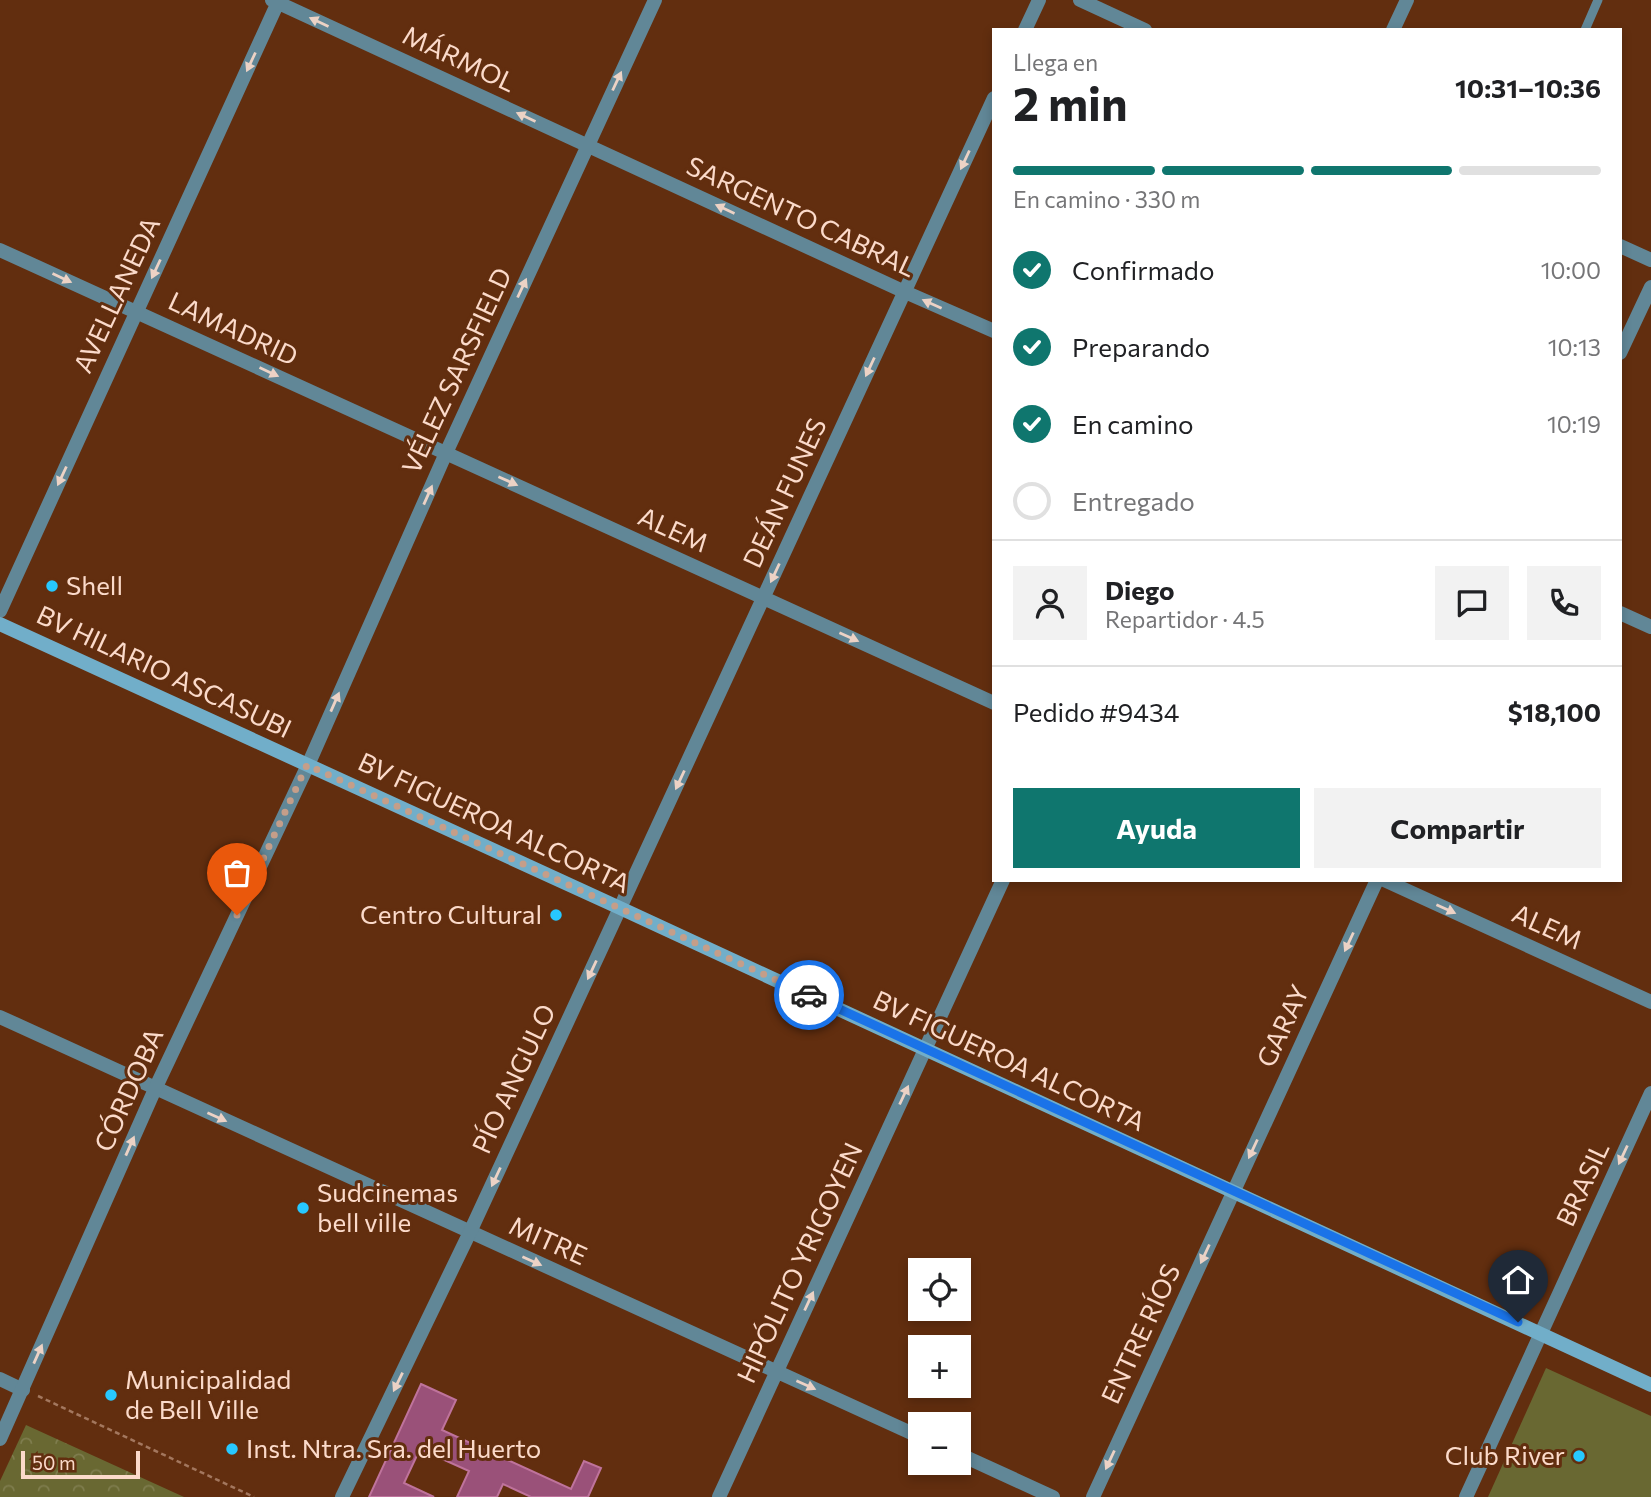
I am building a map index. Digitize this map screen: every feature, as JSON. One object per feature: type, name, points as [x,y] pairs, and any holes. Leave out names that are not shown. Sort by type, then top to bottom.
[{"type":"main road","name":"BV HILARIO ASCASUBI","points":[[0,624],[307,765]]},
{"type":"main road","name":"BV FIGUEROA ALCORTA","points":[[307,765],[1651,1385]]},
{"type":"street","name":"VÉLEZ SARSFIELD","points":[[307,765],[446,453],[655,0]]},
{"type":"street","points":[[1027,28],[1039,0]]},
{"type":"street","points":[[1080,0],[1141,28]]},
{"type":"street","points":[[1394,28],[1407,0]]},
{"type":"street","name":"MÁRMOL","points":[[277,1],[588,146]]},
{"type":"street","name":"AVELLANEDA","points":[[0,611],[277,1]]},
{"type":"street","name":"DEÁN FUNES","points":[[620,908],[992,102]]},
{"type":"street","name":"SARGENTO CABRAL","points":[[588,146],[992,330]]},
{"type":"street","points":[[1622,247],[1651,260]]},
{"type":"street","name":"LAMADRID","points":[[0,250],[446,453]]},
{"type":"street","points":[[1622,349],[1651,287]]},
{"type":"street","name":"ALEM","points":[[446,453],[992,702]]},
{"type":"street","points":[[1622,614],[1651,627]]},
{"type":"street","name":"CÓRDOBA","points":[[0,1439],[155,1089],[307,765]]},
{"type":"street","name":"HIPÓLITO YRIGOYEN","points":[[719,1497],[1002,882]]},
{"type":"street","name":"GARAY","points":[[1234,1192],[1376,882]]},
{"type":"street","name":"ALEM","points":[[1388,882],[1651,1002]]},
{"type":"street","name":"PÍO ANGULO","points":[[342,1497],[470,1233],[620,908]]},
{"type":"street","name":"MITRE","points":[[0,1017],[908,1432]]},
{"type":"street","name":"BRASIL","points":[[1466,1497],[1651,1093]]},
{"type":"street","name":"ENTRE RÍOS","points":[[1093,1497],[1234,1192]]},
{"type":"street","points":[[0,1379],[23,1390]]},
{"type":"street","points":[[971,1459],[1053,1497]]},
{"type":"lane","points":[[1586,28],[1598,0]]},
{"type":"path","points":[[23,1390],[254,1497]]},
{"type":"green space","name":"Club River","points":[[1546,1368],[1651,1416],[1651,1497],[1488,1497]]},
{"type":"green space","points":[[26,1425],[184,1497],[0,1497],[0,1481]]},
{"type":"building","points":[[421,1384],[456,1400],[442,1430],[571,1489],[584,1461],[601,1468],[588,1497],[531,1497],[503,1484],[497,1497],[457,1497],[469,1471],[420,1449],[404,1483],[434,1497],[369,1497]]},
{"type":"way so far","points":[[237,915],[307,765],[809,995]]},
{"type":"place","name":"Shell","points":[[52,586]]},
{"type":"place","name":"Centro Cultural","points":[[556,915]]},
{"type":"place","name":"Sudcinemas bell ville","points":[[303,1208]]},
{"type":"place","name":"Municipalidad de Bell Ville","points":[[111,1395]]},
{"type":"place","name":"Inst. Ntra. Sra. del Huerto","points":[[232,1449]]},
{"type":"place","name":"Club River","points":[[1579,1456]]},
{"type":"route","points":[[809,995],[1518,1322]]}]
